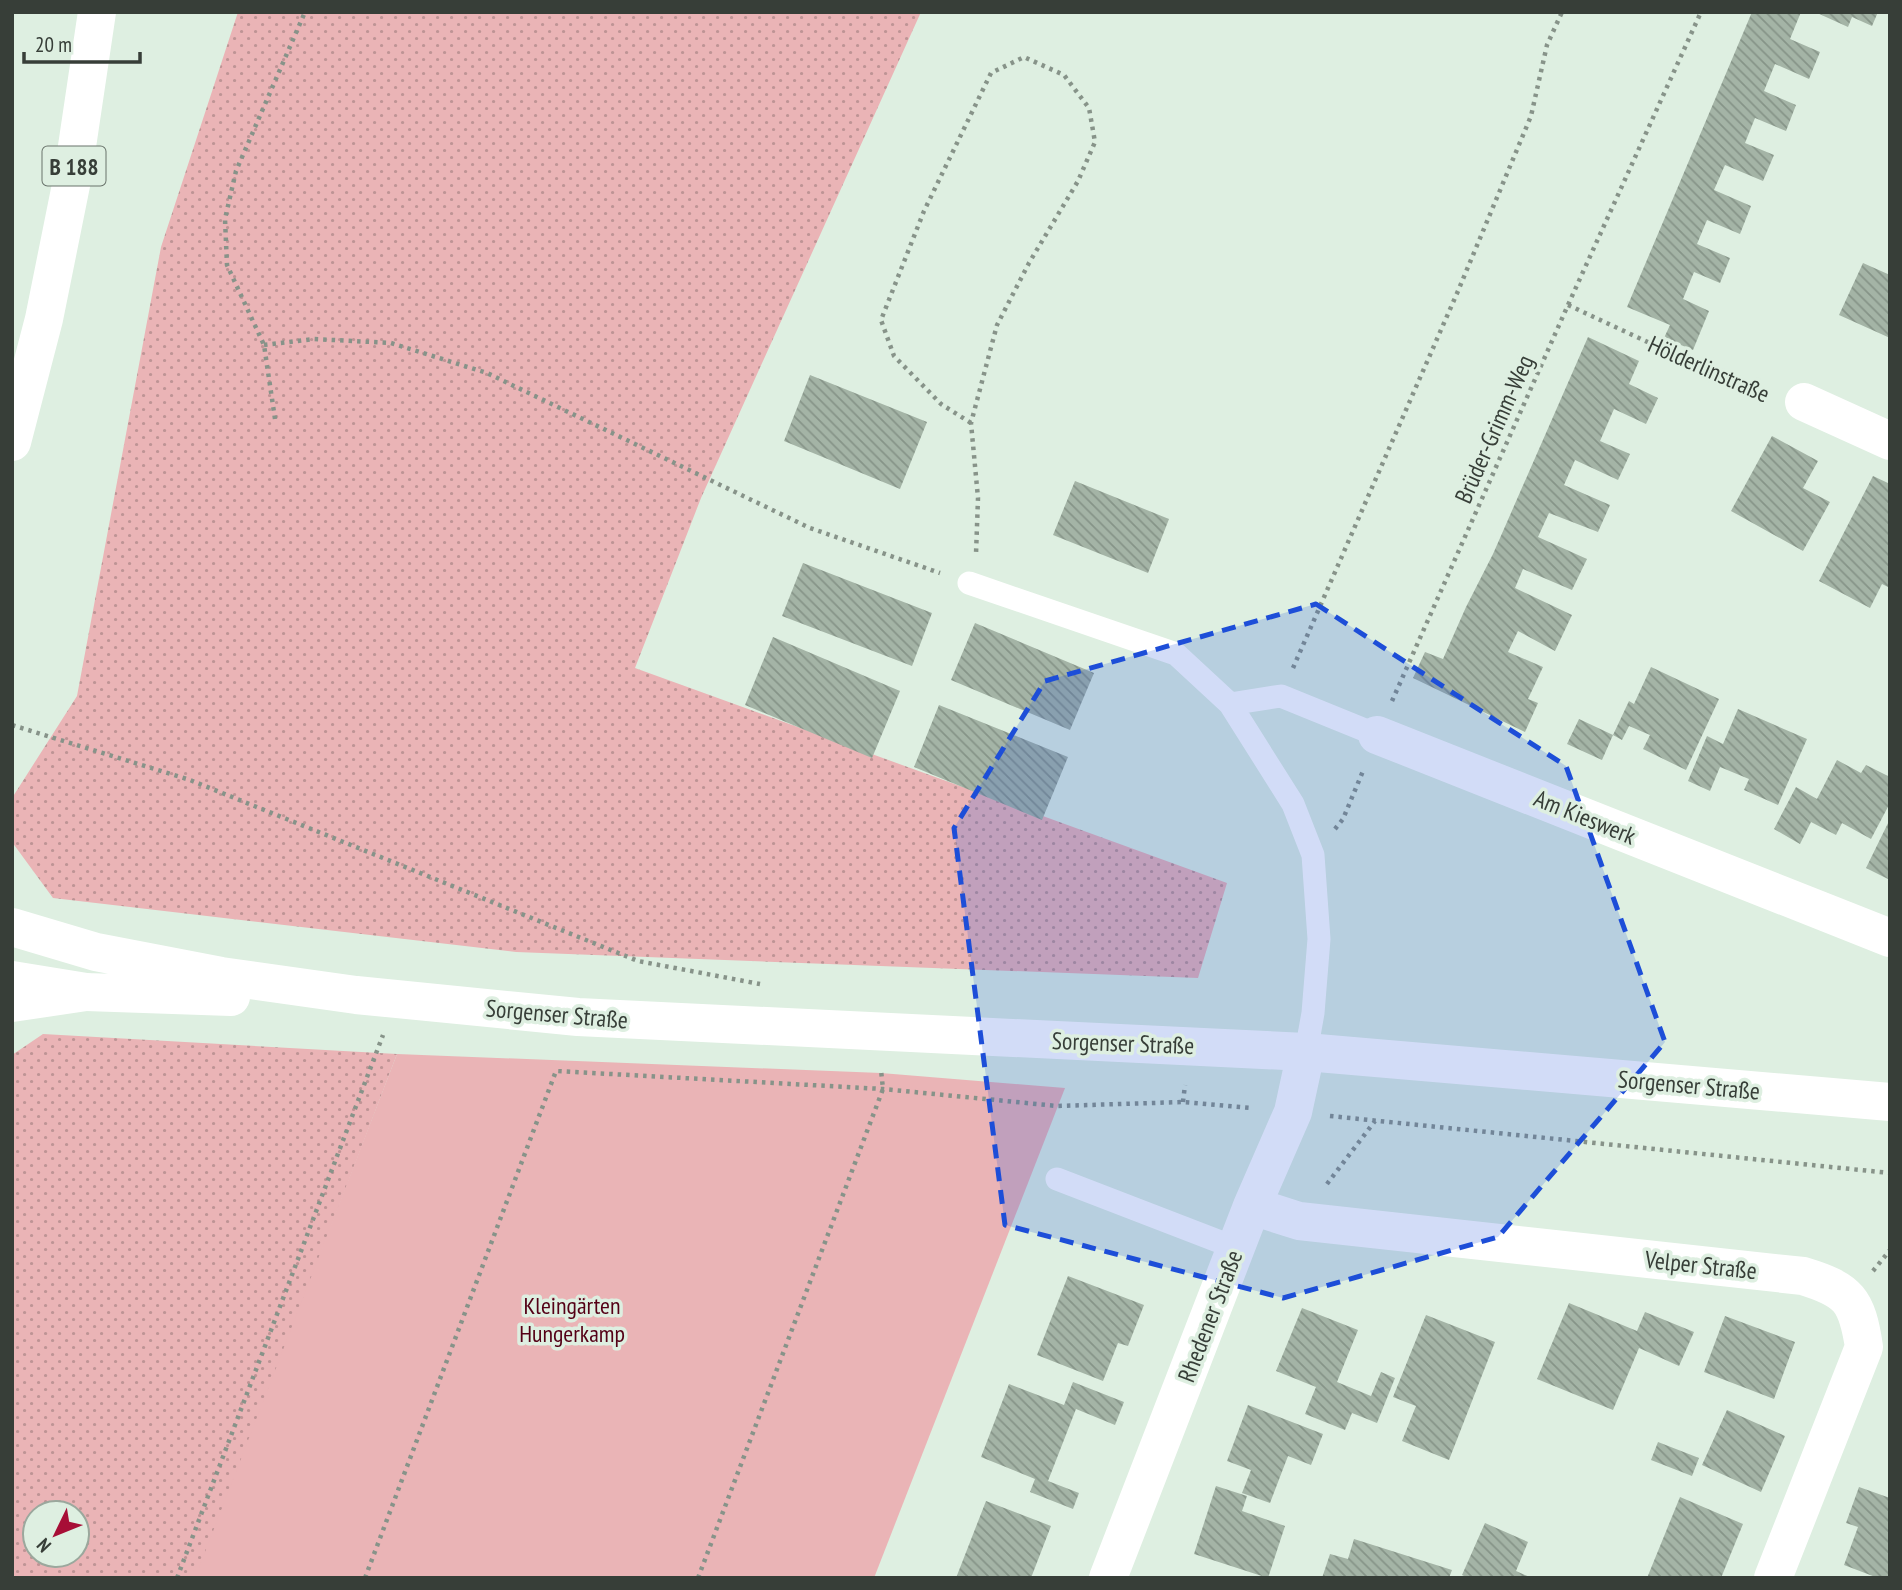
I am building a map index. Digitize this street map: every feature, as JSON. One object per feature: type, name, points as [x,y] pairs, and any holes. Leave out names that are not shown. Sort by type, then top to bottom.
[{"type":"main road","name":"B 188","points":[[12,442],[44,319],[69,192],[97,12]]},
{"type":"main road","name":"Hölderlinstraße","points":[[1804,402],[1890,441]]},
{"type":"main road","name":"Am Kieswerk","points":[[1377,735],[1890,938]]},
{"type":"main road","points":[[12,927],[96,952],[221,976],[356,995]]},
{"type":"main road","points":[[12,980],[86,992],[221,997],[356,995]]},
{"type":"main road","points":[[12,1003],[86,992]]},
{"type":"main road","name":"Sorgenser Straße","points":[[356,995],[578,1017],[1306,1052],[1890,1102]]},
{"type":"main road","name":"Rhedener Straße","points":[[1108,1578],[1252,1206],[1293,1112],[1306,1052]]},
{"type":"main road","name":"Velper Straße","points":[[1252,1206],[1299,1222],[1803,1276],[1827,1283],[1850,1300],[1860,1321],[1864,1347],[1773,1578]]},
{"type":"lane","points":[[969,583],[1176,654],[1230,704],[1293,804],[1313,855],[1319,939],[1306,1052]]},
{"type":"lane","points":[[1230,704],[1281,696]]},
{"type":"lane","name":"Am Kieswerk","points":[[1281,696],[1377,735]]},
{"type":"lane","points":[[1057,1179],[1236,1248]]},
{"type":"path","points":[[275,419],[264,345],[227,265],[225,219],[236,171],[304,12]]},
{"type":"path","points":[[1281,696],[1531,116],[1547,45],[1562,12]]},
{"type":"path","name":"Brüder-Grimm-Weg","points":[[1313,855],[1343,819],[1377,735],[1701,12]]},
{"type":"path","points":[[264,345],[314,339],[391,343],[487,373],[810,528],[969,583],[976,554],[978,498],[971,423],[997,325],[1029,263],[1078,181],[1095,142],[1089,108],[1064,75],[1024,57],[991,73],[924,211],[881,320],[894,356],[941,404],[971,423]]},
{"type":"path","name":"Hölderlinstraße","points":[[1568,305],[1770,399],[1804,402]]},
{"type":"path","points":[[12,725],[190,780],[638,961]]},
{"type":"path","points":[[177,1578],[396,999]]},
{"type":"path","points":[[698,1578],[883,1089],[883,1033]]},
{"type":"path","points":[[365,1578],[556,1071],[883,1089],[1057,1106],[1183,1102],[1890,1173]]},
{"type":"path","points":[[1299,1222],[1376,1120]]},
{"type":"highlighted area","points":[[1316,604],[1566,766],[1665,1042],[1498,1237],[1283,1298],[1005,1225],[954,828],[1045,681]]},
{"type":"green space","points":[[238,12],[921,12],[701,498],[635,668],[1227,883],[1198,978],[516,952],[53,898],[12,842],[12,798],[77,696],[161,247]]},
{"type":"green space","points":[[43,1034],[397,1054],[197,1578],[12,1578],[12,1055]]},
{"type":"green space","name":"Kleingärten Hungerkamp","points":[[397,1054],[881,1073],[1065,1088],[874,1578],[195,1578]]},
{"type":"building","points":[[1752,12],[1801,12],[1790,39],[1820,52],[1809,79],[1775,64],[1764,91],[1796,105],[1786,131],[1755,118],[1745,143],[1774,155],[1763,181],[1725,165],[1714,190],[1751,206],[1740,234],[1707,220],[1697,244],[1730,258],[1720,283],[1694,272],[1683,299],[1709,311],[1693,350],[1664,338],[1670,325],[1627,307]]},
{"type":"building","points":[[1815,12],[1878,12],[1872,26],[1852,17],[1848,27]]},
{"type":"building","points":[[1863,263],[1890,275],[1890,338],[1839,315]]},
{"type":"building","points":[[1588,337],[1639,361],[1629,384],[1658,398],[1646,424],[1614,409],[1600,441],[1630,454],[1618,480],[1575,460],[1564,485],[1610,505],[1598,532],[1549,513],[1538,537],[1587,559],[1572,590],[1523,569],[1515,588],[1572,615],[1555,651],[1518,631],[1508,652],[1543,667],[1528,699],[1538,703],[1525,732],[1413,678],[1425,652],[1443,659],[1493,554]]},
{"type":"building","points":[[810,375],[927,422],[900,489],[784,441]]},
{"type":"building","points":[[1772,436],[1818,461],[1803,488],[1830,502],[1803,551],[1731,511]]},
{"type":"building","points":[[1873,476],[1890,484],[1890,588],[1882,584],[1870,608],[1819,581]]},
{"type":"building","points":[[1075,481],[1169,519],[1148,573],[1053,535]]},
{"type":"building","points":[[803,563],[932,613],[912,666],[782,616]]},
{"type":"building","points":[[975,623],[1094,673],[1070,730],[951,680]]},
{"type":"building","points":[[773,637],[900,691],[872,758],[745,705]]},
{"type":"building","points":[[1651,667],[1719,699],[1686,770],[1643,749],[1650,735],[1629,726],[1622,740],[1613,735],[1629,701],[1634,704]]},
{"type":"building","points":[[939,705],[1068,757],[1042,820],[914,767]]},
{"type":"building","points":[[1738,709],[1807,739],[1778,805],[1744,790],[1749,779],[1720,767],[1710,791],[1688,781],[1707,736],[1723,744]]},
{"type":"building","points":[[1579,719],[1613,735],[1602,760],[1567,744]]},
{"type":"building","points":[[1837,760],[1861,773],[1866,765],[1890,777],[1890,803],[1871,839],[1842,823],[1836,835],[1811,822],[1800,844],[1774,829],[1796,787],[1817,799]]},
{"type":"building","points":[[1890,819],[1890,880],[1866,868]]},
{"type":"building","points":[[1068,1276],[1144,1305],[1128,1346],[1118,1343],[1103,1381],[1037,1355]]},
{"type":"building","points":[[1569,1303],[1637,1331],[1645,1312],[1694,1332],[1679,1366],[1639,1348],[1613,1410],[1537,1379]]},
{"type":"building","points":[[1302,1308],[1358,1330],[1337,1382],[1371,1396],[1381,1372],[1395,1378],[1377,1423],[1352,1413],[1345,1430],[1305,1414],[1316,1387],[1276,1371]]},
{"type":"building","points":[[1426,1315],[1495,1342],[1449,1460],[1402,1441],[1416,1406],[1393,1397]]},
{"type":"building","points":[[1725,1316],[1795,1342],[1774,1399],[1704,1372]]},
{"type":"building","points":[[1073,1382],[1124,1402],[1115,1425],[1076,1409],[1048,1481],[1079,1493],[1073,1509],[1030,1492],[1035,1479],[981,1457],[1009,1384],[1064,1405]]},
{"type":"building","points":[[1248,1405],[1323,1434],[1311,1465],[1288,1456],[1270,1503],[1242,1493],[1251,1470],[1227,1461]]},
{"type":"building","points":[[1727,1410],[1785,1436],[1761,1492],[1702,1465]]},
{"type":"building","points":[[1658,1442],[1699,1458],[1692,1476],[1651,1460]]},
{"type":"building","points":[[1216,1486],[1247,1496],[1242,1511],[1285,1526],[1268,1578],[1194,1554]]},
{"type":"building","points":[[1859,1487],[1890,1498],[1890,1578],[1878,1578],[1844,1565],[1858,1527],[1846,1523]]},
{"type":"building","points":[[1680,1497],[1743,1524],[1721,1578],[1647,1578]]},
{"type":"building","points":[[986,1501],[1051,1526],[1031,1578],[956,1578]]},
{"type":"building","points":[[1485,1523],[1528,1542],[1516,1571],[1532,1578],[1468,1578],[1462,1575]]},
{"type":"building","points":[[1354,1539],[1452,1570],[1449,1578],[1322,1578],[1330,1554],[1348,1559]]}]
